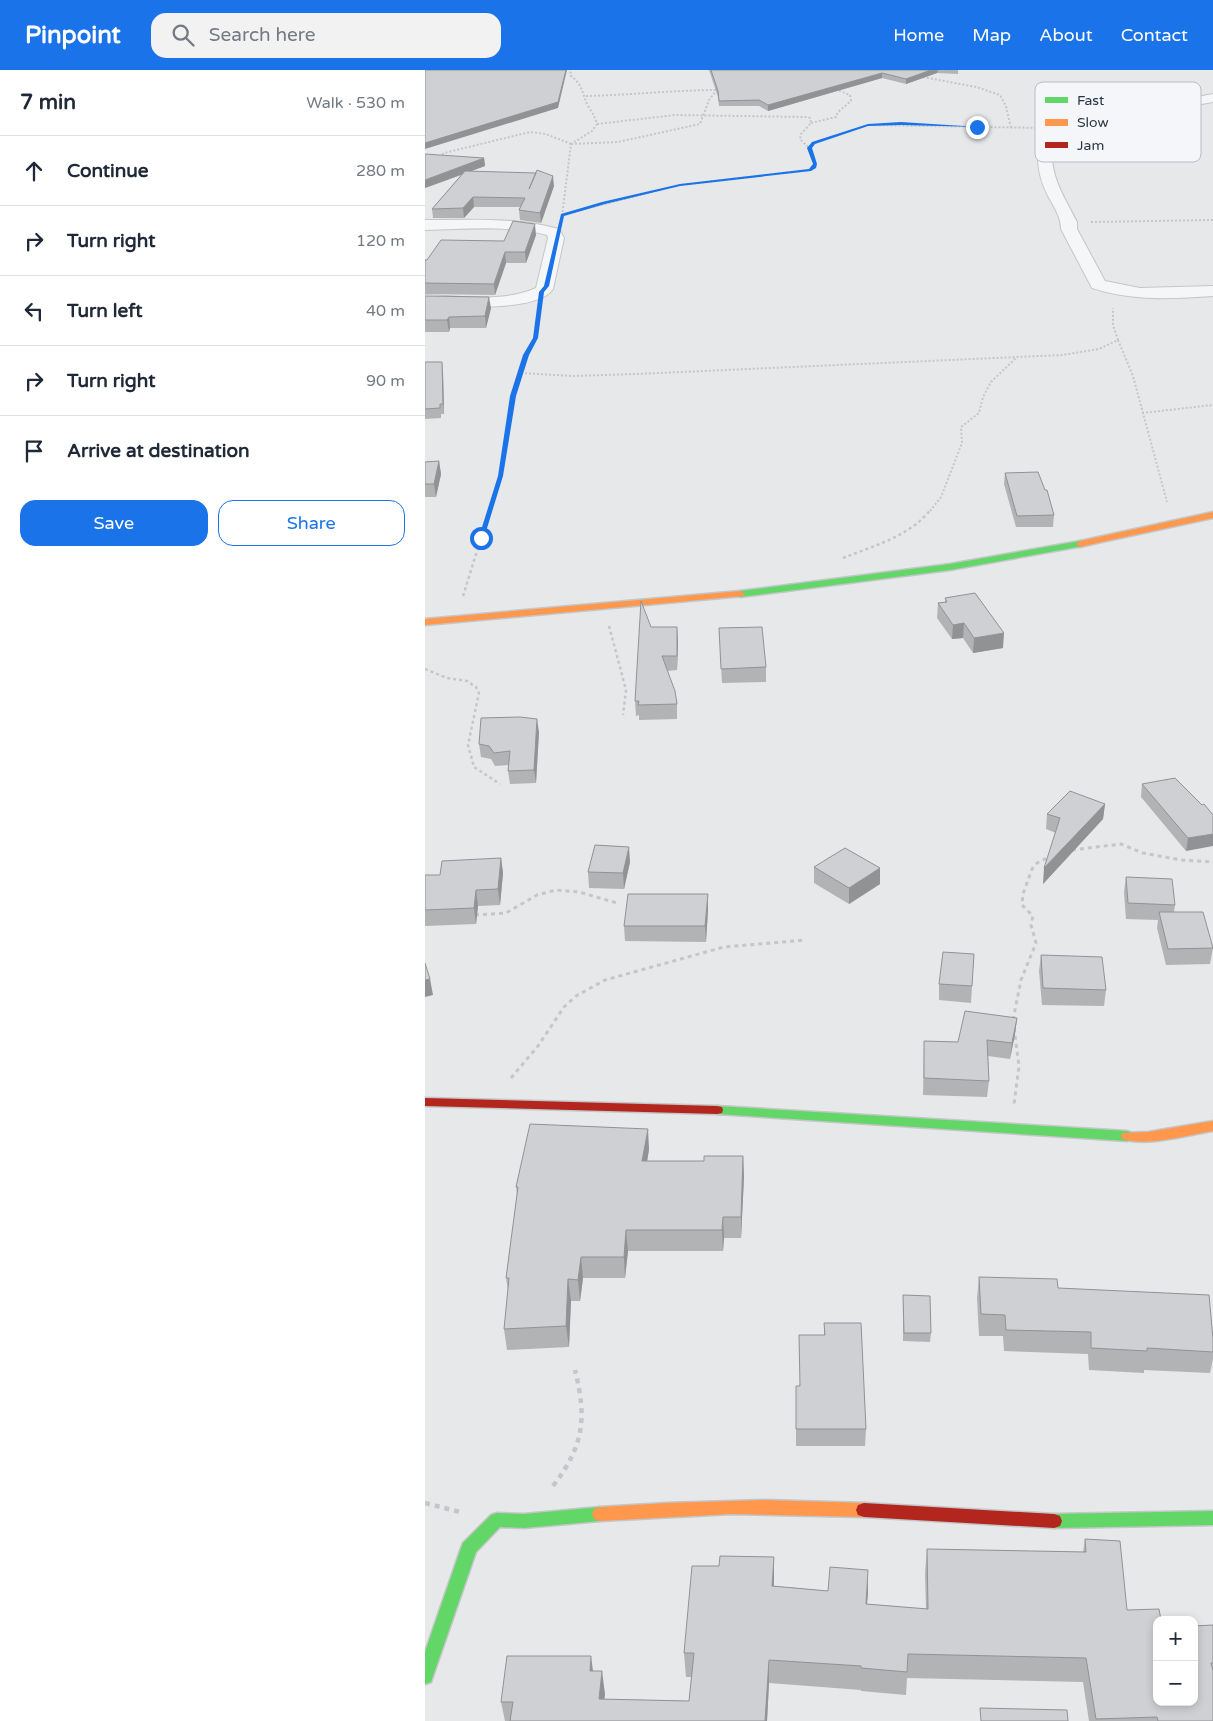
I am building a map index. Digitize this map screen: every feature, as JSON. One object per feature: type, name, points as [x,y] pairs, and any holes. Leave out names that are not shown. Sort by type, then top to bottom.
[{"type":"street","points":[[1043,162],[1049,181],[1069,222],[1069,229],[1098,284],[1111,289],[1131,292],[1213,291]]},
{"type":"street","points":[[425,225],[519,226],[553,232],[556,238],[546,286],[541,292],[523,298],[502,300],[425,300]]},
{"type":"street","points":[[425,622],[455,621],[774,590],[950,567],[1115,538],[1173,522],[1213,515]]},
{"type":"street","points":[[425,1102],[719,1110],[1148,1137],[1213,1126]]},
{"type":"street","points":[[425,1676],[469,1548],[497,1520],[524,1521],[646,1510],[811,1508],[1015,1520],[1065,1521],[1213,1518]]},
{"type":"path","points":[[571,70],[569,75],[578,81],[597,124]]},
{"type":"path","points":[[915,75],[996,92],[1001,95],[1005,103],[1011,128]]},
{"type":"path","points":[[562,215],[680,185],[810,170],[815,167],[815,164],[809,148],[800,139],[801,134],[811,123],[836,117],[841,109],[851,100],[850,95],[831,87]]},
{"type":"path","points":[[586,96],[638,95],[674,90],[723,90]]},
{"type":"path","points":[[434,160],[444,152],[530,132],[546,134],[571,144],[617,142],[652,136],[703,122],[705,105],[716,91]]},
{"type":"path","points":[[571,144],[592,131],[597,124],[629,118],[704,114],[806,117],[810,118],[811,123]]},
{"type":"path","points":[[809,148],[821,139],[868,125],[901,124],[1035,128]]},
{"type":"path","points":[[556,238],[562,215],[566,180],[571,164],[569,159],[571,144]]},
{"type":"path","points":[[1069,222],[1213,220]]},
{"type":"path","points":[[1098,284],[1113,308],[1113,325],[1127,358],[1173,522]]},
{"type":"path","points":[[455,621],[501,476],[513,396],[526,355],[536,338],[541,292]]},
{"type":"path","points":[[521,373],[572,376],[1016,358],[1097,350],[1111,346],[1118,340]]},
{"type":"path","points":[[838,560],[896,537],[927,515],[941,497],[962,443],[961,427],[979,413],[982,400],[998,372],[1016,358]]},
{"type":"path","points":[[1142,413],[1213,405]]},
{"type":"path","points":[[588,608],[607,622],[610,628],[626,690],[623,715]]},
{"type":"path","points":[[425,669],[447,678],[467,681],[476,687],[479,694],[478,703],[469,745],[474,767],[500,784]]},
{"type":"path","points":[[1067,852],[1121,844],[1143,853],[1181,860],[1213,862]]},
{"type":"path","points":[[1009,1129],[1018,1088],[1018,1042],[1012,1022],[1016,993],[1026,962],[1036,943],[1031,925],[1033,916],[1023,908],[1020,899],[1028,872],[1036,864],[1058,854]]},
{"type":"path","points":[[468,916],[496,915],[509,912],[541,894],[556,890],[617,902]]},
{"type":"path","points":[[486,1104],[517,1072],[538,1046],[564,1007],[576,996],[605,980],[724,947],[806,940]]},
{"type":"path","points":[[524,1521],[558,1480],[582,1437],[583,1397],[575,1370]]},
{"type":"building","points":[[425,70],[566,70],[558,102],[425,143]]},
{"type":"building","points":[[711,70],[931,70],[906,79],[882,73],[768,105],[759,100],[719,101],[718,91]]},
{"type":"building","points":[[425,154],[484,158],[425,180]]},
{"type":"building","points":[[537,170],[553,176],[540,213],[519,210],[525,198],[473,197],[463,208],[432,209],[465,171],[536,173]]},
{"type":"building","points":[[513,221],[535,224],[525,252],[505,252],[494,284],[425,283],[425,260],[427,260],[441,240],[504,241]]},
{"type":"building","points":[[425,296],[489,297],[485,316],[425,320]]},
{"type":"building","points":[[425,362],[442,362],[443,404],[440,404],[440,408],[425,409]]},
{"type":"building","points":[[439,461],[434,484],[425,484],[425,462]]},
{"type":"building","points":[[1038,472],[1045,490],[1047,490],[1054,515],[1017,516],[1005,473]]},
{"type":"building","points":[[975,593],[1004,633],[974,638],[964,623],[953,625],[938,603],[947,602],[945,598]]},
{"type":"building","points":[[641,601],[651,627],[677,627],[677,656],[662,656],[675,691],[677,704],[638,705],[639,701],[635,701]]},
{"type":"building","points":[[762,627],[766,667],[721,669],[719,628]]},
{"type":"building","points":[[520,717],[537,719],[534,770],[508,771],[510,751],[494,753],[489,746],[479,744],[481,718]]},
{"type":"building","points":[[1175,778],[1202,805],[1204,804],[1213,815],[1213,834],[1188,838],[1142,784]]},
{"type":"building","points":[[1070,791],[1105,804],[1044,868],[1060,818],[1047,814]]},
{"type":"building","points":[[595,845],[629,847],[623,873],[588,872]]},
{"type":"building","points":[[845,848],[880,868],[849,888],[814,867]]},
{"type":"building","points":[[501,858],[498,889],[476,890],[474,908],[425,910],[425,875],[440,875],[442,861]]},
{"type":"building","points":[[1126,877],[1172,879],[1175,905],[1128,903]]},
{"type":"building","points":[[628,894],[708,894],[705,926],[624,926]]},
{"type":"building","points":[[1159,912],[1203,912],[1213,948],[1168,949]]},
{"type":"building","points":[[943,952],[974,954],[972,986],[939,984]]},
{"type":"building","points":[[1041,955],[1102,957],[1106,990],[1043,988]]},
{"type":"building","points":[[425,963],[430,979],[425,980]]},
{"type":"building","points":[[965,1011],[1017,1018],[1012,1043],[987,1040],[989,1081],[924,1078],[924,1041],[958,1042]]},
{"type":"building","points":[[530,1124],[648,1129],[642,1161],[704,1161],[704,1156],[743,1156],[741,1217],[723,1217],[722,1230],[626,1230],[624,1257],[581,1257],[578,1280],[568,1279],[566,1326],[504,1329],[509,1278],[506,1278],[518,1187],[516,1187]]},
{"type":"building","points":[[979,1277],[1057,1279],[1058,1288],[1209,1295],[1213,1352],[1147,1348],[1147,1351],[1091,1348],[1091,1332],[1006,1330],[1005,1315],[981,1314]]},
{"type":"building","points":[[903,1295],[930,1296],[931,1333],[904,1333]]},
{"type":"building","points":[[824,1323],[861,1323],[866,1429],[796,1429],[796,1386],[800,1386],[799,1335],[825,1335]]},
{"type":"building","points":[[1085,1539],[1120,1541],[1127,1610],[1159,1609],[1160,1616],[1153,1616],[1153,1706],[1198,1706],[1198,1626],[1213,1625],[1213,1663],[1211,1663],[1213,1671],[1213,1721],[1158,1721],[1157,1717],[1096,1719],[1086,1658],[908,1654],[907,1672],[861,1668],[861,1666],[769,1660],[765,1721],[510,1721],[513,1702],[501,1702],[507,1656],[591,1656],[590,1671],[602,1671],[599,1699],[689,1701],[694,1653],[684,1653],[692,1566],[719,1566],[720,1556],[774,1557],[772,1586],[828,1591],[830,1567],[868,1570],[866,1604],[928,1609],[927,1549],[1086,1552]]},
{"type":"building","points":[[980,1708],[1067,1710],[1068,1721],[981,1721]]},
{"type":"traffic: fast","points":[[740,594],[950,567],[1080,544]]},
{"type":"traffic: fast","points":[[717,1110],[1127,1136]]},
{"type":"traffic: fast","points":[[425,1676],[469,1548],[497,1520],[524,1521],[600,1514]]},
{"type":"traffic: fast","points":[[1054,1521],[1213,1518]]},
{"type":"traffic: slow","points":[[1080,544],[1213,515]]},
{"type":"traffic: slow","points":[[425,622],[740,594]]},
{"type":"traffic: slow","points":[[1127,1136],[1148,1137],[1213,1126]]},
{"type":"traffic: slow","points":[[600,1514],[732,1507],[864,1510]]},
{"type":"traffic: jam","points":[[425,1102],[717,1110]]},
{"type":"traffic: jam","points":[[864,1510],[1054,1521]]},
{"type":"route","points":[[481,538],[501,476],[513,396],[526,355],[536,338],[541,292],[546,286],[562,215],[680,185],[810,170],[815,167],[809,148],[814,143],[821,139],[868,125],[901,124],[977,127]]}]
